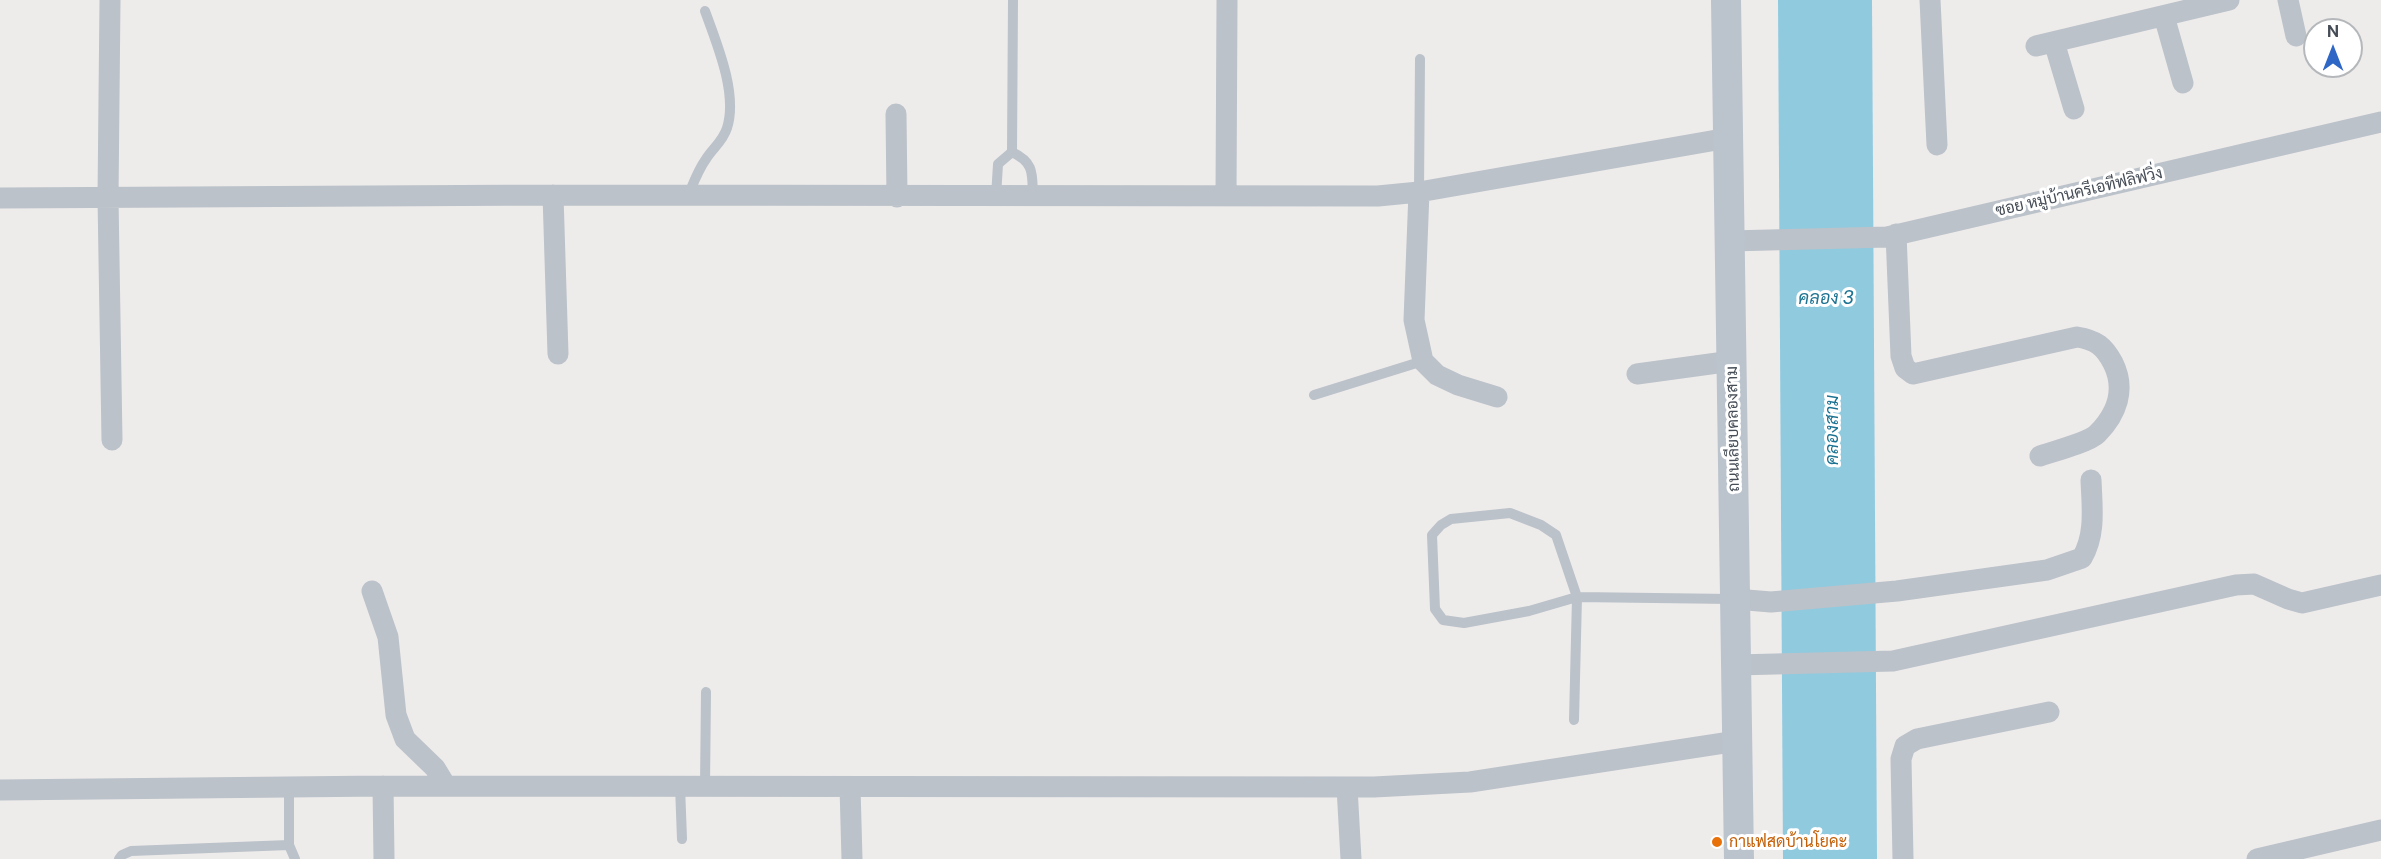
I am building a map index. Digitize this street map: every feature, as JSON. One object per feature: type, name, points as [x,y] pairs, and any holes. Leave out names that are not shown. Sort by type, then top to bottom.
[{"type":"main road","name":"ถนนเลียบคลองสาม","points":[[1726,0],[1739,859]]},
{"type":"street","points":[[110,0],[108,198],[112,440]]},
{"type":"street","points":[[1226,196],[1227,0]]},
{"type":"street","points":[[1930,0],[1936,145]]},
{"type":"street","points":[[2074,109],[2045,44],[2229,0]]},
{"type":"street","points":[[2288,0],[2296,36]]},
{"type":"street","points":[[2164,16],[2183,83]]},
{"type":"street","points":[[896,114],[897,197]]},
{"type":"street","name":"ซอย หมู่บ้านครีเอทีฟลิฟวิ่ง","points":[[1730,241],[1891,235],[2381,122]]},
{"type":"street","points":[[0,198],[553,195],[688,197],[1378,196],[1419,192],[1728,138]]},
{"type":"street","points":[[1419,192],[1414,320],[1423,361],[1437,375],[1497,397]]},
{"type":"street","points":[[553,195],[558,354]]},
{"type":"street","points":[[1891,235],[1901,356],[1905,368],[1913,374],[2077,337],[2092,339],[2105,349],[2120,377],[2120,396],[2109,418],[2095,436],[2040,456]]},
{"type":"street","points":[[1637,374],[1732,361]]},
{"type":"street","points":[[1735,599],[1771,602],[1898,591],[2047,570],[2082,558],[2089,546],[2093,529],[2091,480]]},
{"type":"street","points":[[1736,665],[1893,661],[2236,585],[2254,584],[2302,603],[2381,585]]},
{"type":"street","points":[[372,591],[388,637],[396,715],[405,739],[435,768],[446,786]]},
{"type":"street","points":[[1903,859],[1901,759],[1905,746],[1917,739],[2049,712]]},
{"type":"street","points":[[0,790],[383,786],[1347,787],[1470,782],[1737,741]]},
{"type":"street","points":[[383,786],[384,859]]},
{"type":"street","points":[[850,787],[852,859]]},
{"type":"street","points":[[1347,787],[1351,859]]},
{"type":"street","points":[[2257,859],[2381,830]]},
{"type":"lane","points":[[996,197],[998,164],[1012,152],[1013,0]]},
{"type":"lane","points":[[688,197],[707,157],[723,136],[730,113],[730,98],[722,59],[705,11]]},
{"type":"lane","points":[[1419,192],[1420,59]]},
{"type":"lane","points":[[1012,152],[1030,165],[1033,197]]},
{"type":"lane","points":[[1314,396],[1423,361]]},
{"type":"lane","points":[[1574,720],[1577,597],[1556,535],[1541,525],[1510,513],[1451,519],[1441,525],[1432,535],[1435,609],[1443,620],[1464,623],[1529,611],[1577,597],[1735,599]]},
{"type":"lane","points":[[705,786],[706,692]]},
{"type":"lane","points":[[680,786],[682,839]]},
{"type":"lane","points":[[288,787],[288,845],[296,859]]},
{"type":"lane","points":[[119,859],[131,851],[288,845]]},
{"type":"water","name":"คลอง 3","points":[[1778,0],[1872,0],[1877,859],[1783,859]]},
{"type":"place","name":"กาแฟสดบ้านโยคะ","points":[[1717,842]]},
{"type":"water label","name":"คลองสาม","points":[[1832,430]]}]
